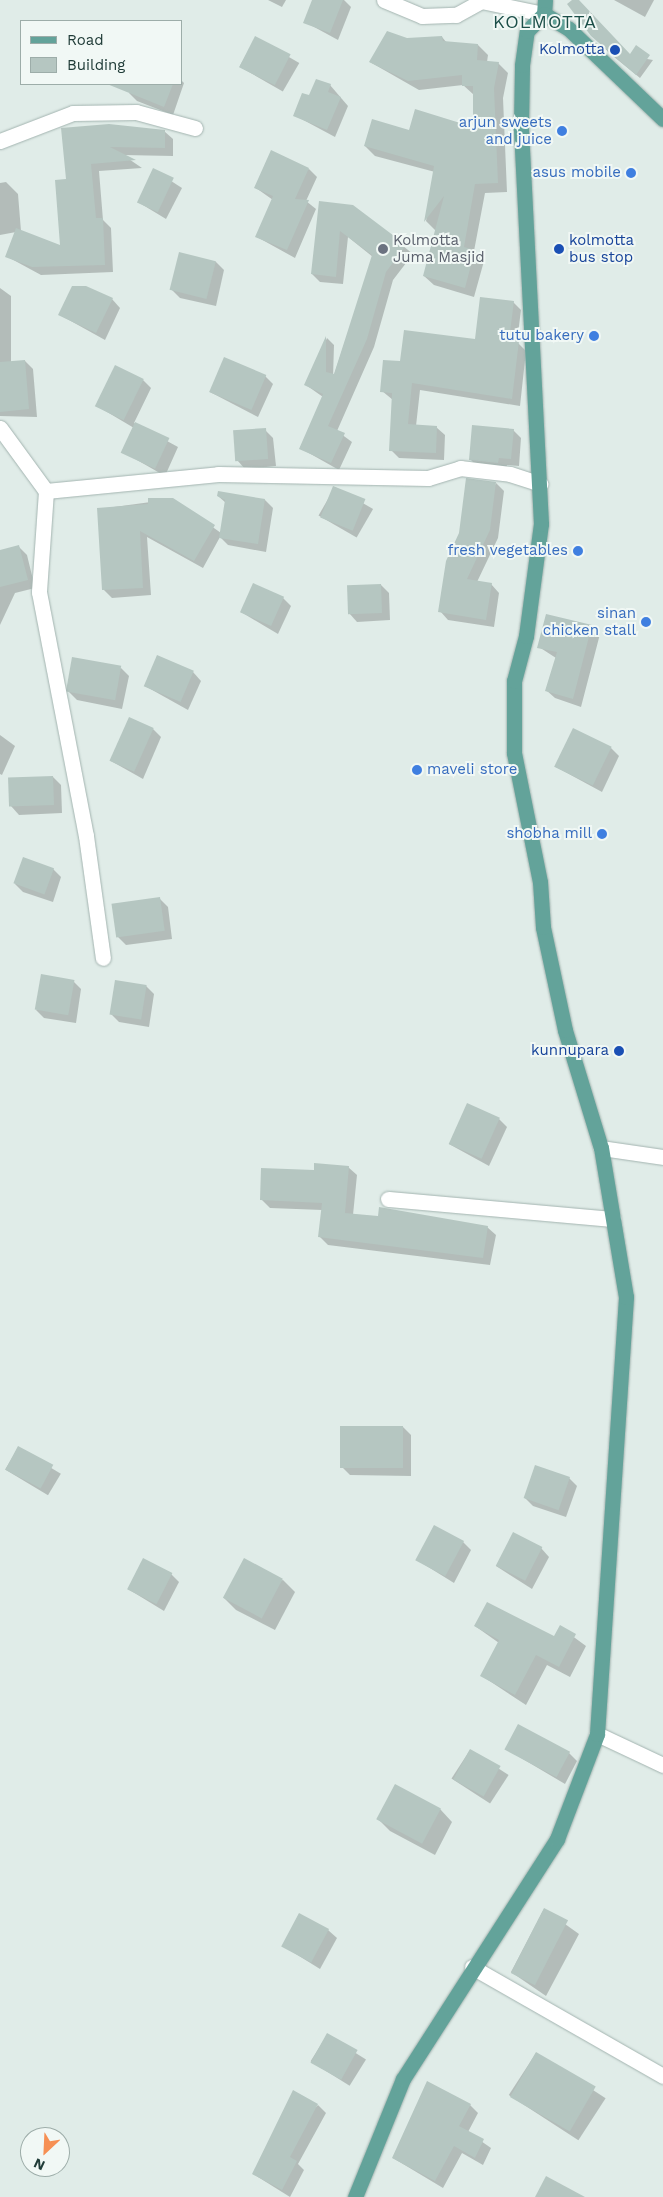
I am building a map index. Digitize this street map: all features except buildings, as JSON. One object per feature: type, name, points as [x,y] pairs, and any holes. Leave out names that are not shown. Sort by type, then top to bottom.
[{"type":"main road","points":[[355,2197],[403,2079],[472,1967],[557,1838],[597,1734],[626,1297],[601,1148],[565,1030],[514,753],[514,682],[526,636],[540,534],[540,484],[521,125],[527,31],[545,7],[663,119]]},
{"type":"street","points":[[384,0],[422,16],[456,14],[481,2],[545,7]]},
{"type":"street","points":[[0,141],[73,113],[136,112],[195,128]]},
{"type":"street","points":[[0,428],[46,491],[39,592],[86,836],[102,958]]},
{"type":"street","points":[[46,491],[218,474],[428,478],[460,468],[510,474],[540,484]]},
{"type":"street","points":[[601,1148],[663,1157]]},
{"type":"street","points":[[388,1199],[613,1219]]},
{"type":"street","points":[[597,1734],[663,1765]]},
{"type":"street","points":[[472,1967],[663,2076]]},
{"type":"place","name":"Kolmotta","points":[[615,50]]},
{"type":"place","name":"arjun sweets and juice","points":[[562,131]]},
{"type":"place","name":"asus mobile","points":[[631,173]]},
{"type":"place","name":"Kolmotta Juma Masjid","points":[[383,249]]},
{"type":"place","name":"kolmotta bus stop","points":[[559,249]]},
{"type":"place","name":"tutu bakery","points":[[594,336]]},
{"type":"place","name":"fresh vegetables","points":[[578,551]]},
{"type":"place","name":"sinan chicken stall","points":[[646,622]]},
{"type":"place","name":"maveli store","points":[[417,770]]},
{"type":"place","name":"shobha mill","points":[[602,834]]},
{"type":"place","name":"kunnupara","points":[[619,1051]]},
{"type":"district","name":"KOLMOTTA","points":[[545,22]]}]
